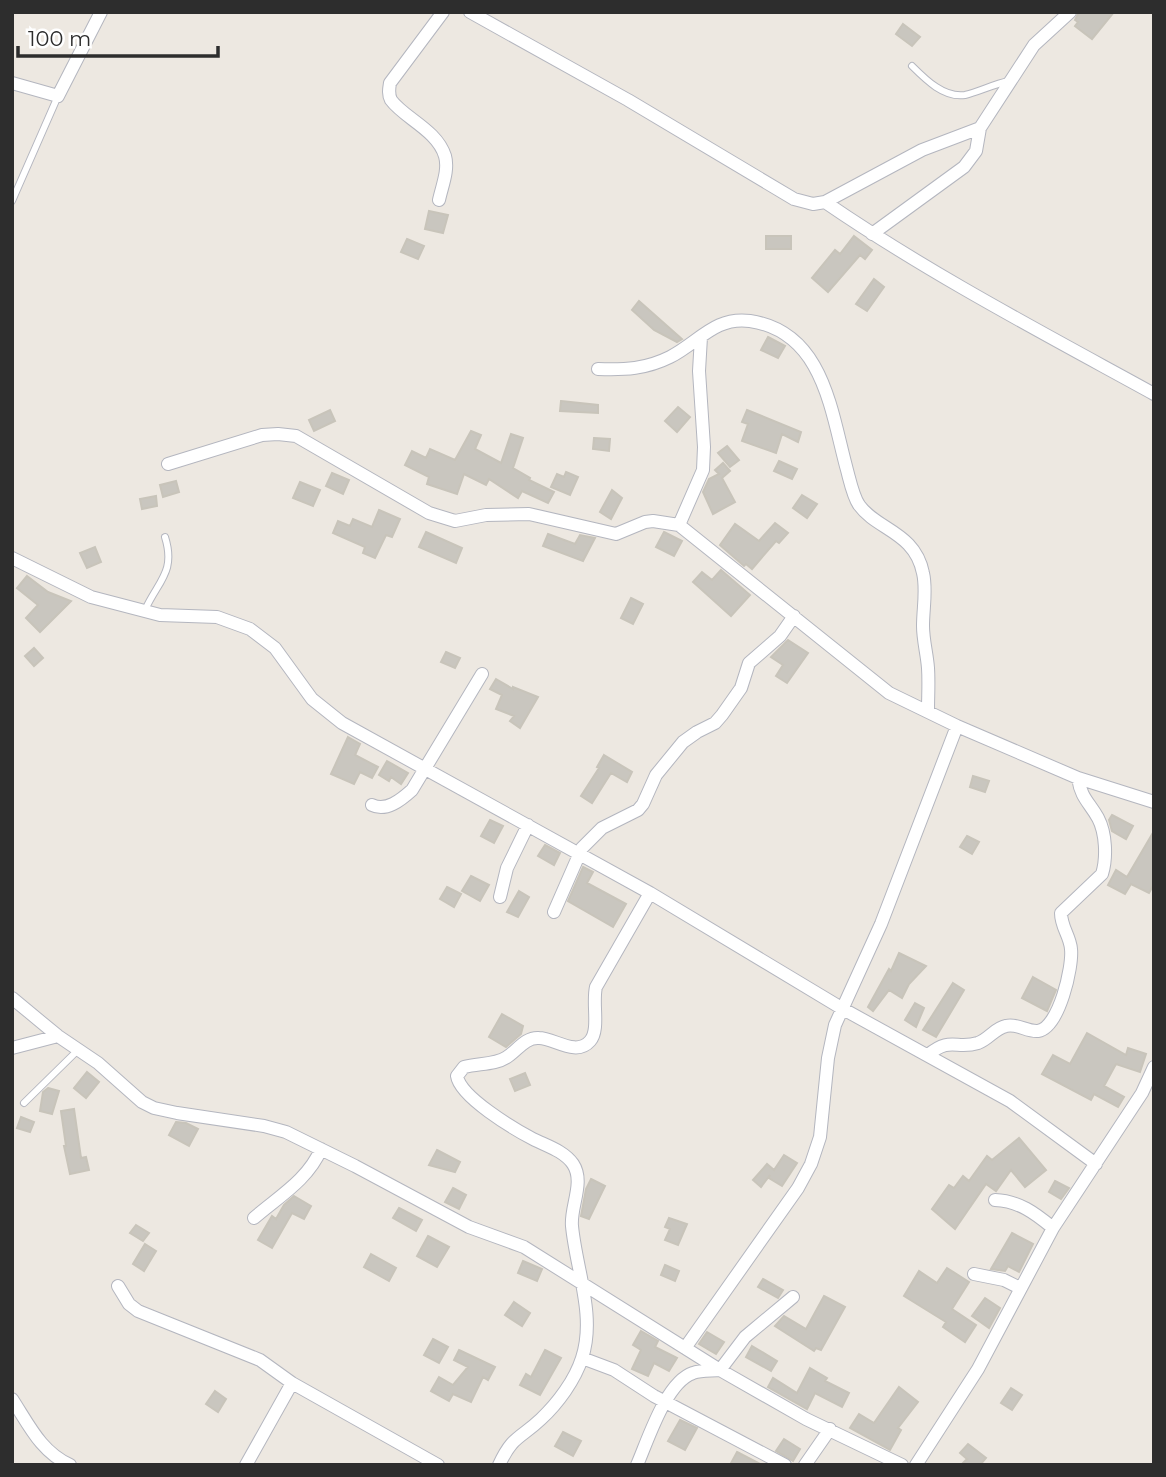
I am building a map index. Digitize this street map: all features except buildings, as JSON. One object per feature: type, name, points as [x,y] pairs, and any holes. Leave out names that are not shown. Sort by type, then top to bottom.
[{"type":"street","points":[[12,83],[58,96],[101,12]]},
{"type":"street","points":[[439,200],[445,175],[445,157],[440,146],[423,128],[392,101],[389,90],[390,83],[443,12]]},
{"type":"street","points":[[470,12],[628,100],[794,199],[813,204],[825,202],[922,150],[980,128]]},
{"type":"street","points":[[872,234],[964,167],[976,151],[980,128],[1009,81],[1034,45],[1070,12]]},
{"type":"street","points":[[825,202],[872,234],[990,304],[1154,394]]},
{"type":"street","points":[[598,369],[629,370],[645,367],[672,357],[712,327],[737,319],[759,323],[779,332],[801,348],[813,363],[834,409],[838,436],[859,505],[903,538],[918,559],[923,572],[928,711]]},
{"type":"street","points":[[679,525],[703,470],[699,371],[701,337]]},
{"type":"street","points":[[168,464],[262,435],[278,433],[296,436],[429,513],[455,521],[486,515],[529,513],[615,534],[645,522],[679,525],[889,693],[1077,778],[1154,802]]},
{"type":"street","points":[[15,561],[91,597],[172,617],[217,617],[250,629],[275,648],[312,699],[342,723],[650,893],[843,1009],[1010,1101],[1096,1164]]},
{"type":"street","points":[[554,912],[578,853],[602,828],[619,817],[638,810],[656,775],[682,742],[715,723],[741,688],[749,663],[780,636],[794,616]]},
{"type":"street","points":[[372,804],[378,808],[386,807],[412,790],[482,674]]},
{"type":"street","points":[[685,1348],[798,1188],[811,1164],[820,1137],[830,1042],[880,924],[957,726]]},
{"type":"street","points":[[928,1055],[946,1044],[976,1044],[1006,1026],[1014,1025],[1040,1031],[1053,1019],[1065,990],[1072,953],[1061,913],[1102,874],[1105,866],[1103,832],[1094,812],[1080,793],[1077,778]]},
{"type":"street","points":[[500,897],[507,868],[528,825]]},
{"type":"street","points":[[499,1465],[510,1443],[541,1419],[561,1396],[582,1359],[587,1327],[572,1225],[578,1180],[576,1169],[564,1155],[502,1119],[469,1096],[458,1082],[457,1076],[464,1067],[508,1057],[536,1037],[574,1047],[590,1042],[595,1028],[593,1000],[596,988],[650,893]]},
{"type":"street","points":[[12,999],[58,1036],[98,1063],[142,1102],[154,1108],[286,1132],[469,1227],[524,1247],[720,1370],[806,1419],[902,1465]]},
{"type":"street","points":[[12,1048],[58,1036]]},
{"type":"street","points":[[916,1465],[978,1368],[1053,1228],[1142,1093],[1154,1067]]},
{"type":"street","points":[[254,1218],[303,1177],[315,1164],[321,1149]]},
{"type":"street","points":[[995,1200],[1007,1200],[1030,1210],[1053,1228]]},
{"type":"street","points":[[974,1274],[1003,1280],[1020,1288]]},
{"type":"street","points":[[118,1286],[129,1304],[138,1311],[260,1360],[292,1383],[438,1465]]},
{"type":"street","points":[[637,1465],[674,1388],[695,1372],[720,1370],[745,1337],[793,1297]]},
{"type":"street","points":[[582,1359],[614,1370],[666,1402],[785,1465]]},
{"type":"street","points":[[246,1465],[292,1383]]},
{"type":"street","points":[[12,1399],[41,1444],[58,1459],[70,1465]]},
{"type":"street","points":[[805,1465],[830,1429]]},
{"type":"lane","points":[[912,66],[936,87],[949,93],[965,95],[1009,81]]},
{"type":"lane","points":[[12,201],[58,96]]},
{"type":"lane","points":[[145,610],[169,569],[165,537]]},
{"type":"lane","points":[[24,1102],[78,1050]]}]
